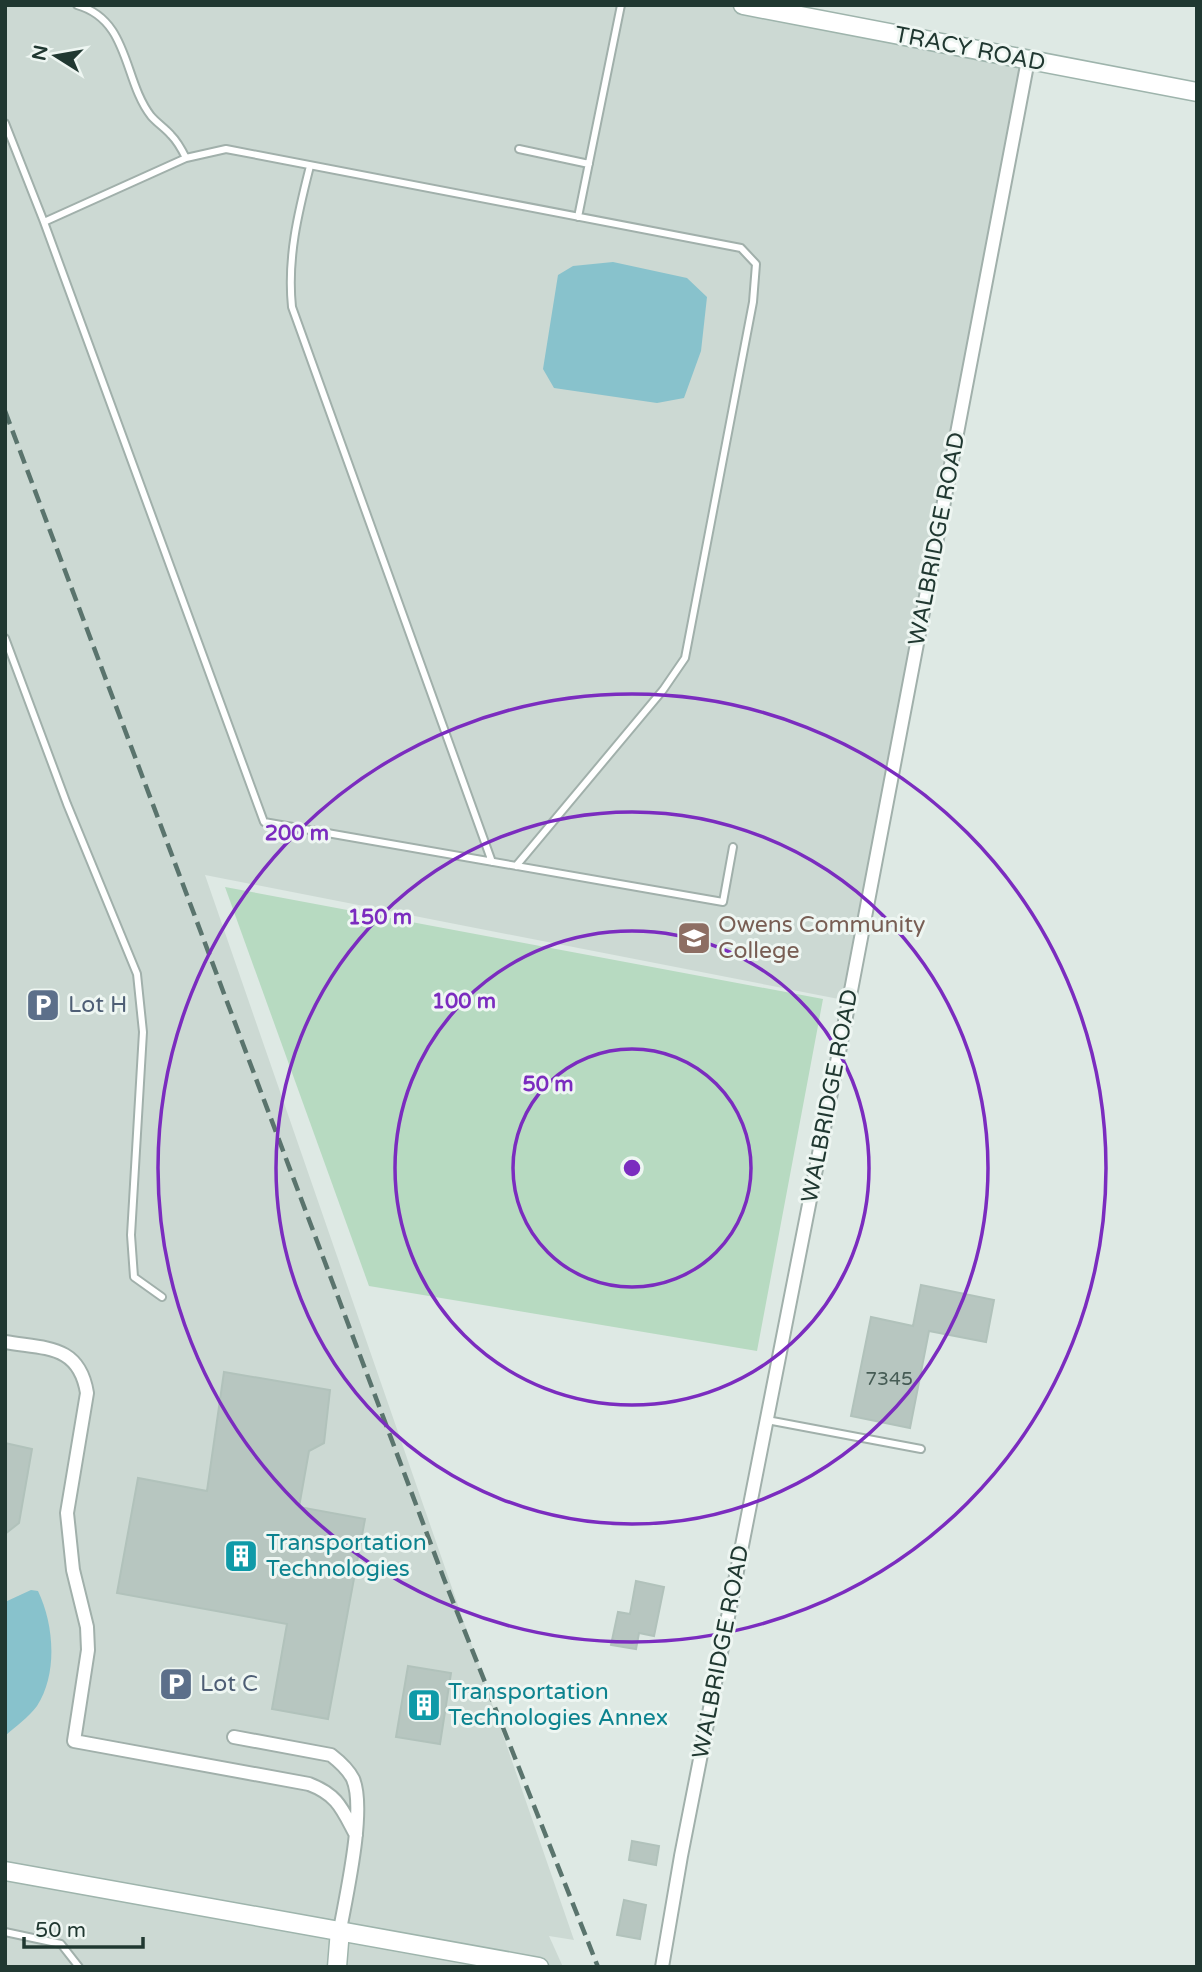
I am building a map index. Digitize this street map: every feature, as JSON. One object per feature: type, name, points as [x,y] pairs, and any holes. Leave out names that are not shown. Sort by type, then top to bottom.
[{"type":"main road","name":"TRACY ROAD","points":[[743,5],[1197,92]]},
{"type":"main road","points":[[5,1871],[539,1967]]},
{"type":"main road","points":[[337,1967],[340,1930]]},
{"type":"street","name":"WALBRIDGE ROAD","points":[[662,1967],[681,1856],[1028,60]]},
{"type":"street","points":[[5,1342],[60,1352],[71,1357],[85,1379],[87,1393],[67,1513],[73,1570],[87,1627],[88,1650],[74,1741],[309,1784],[327,1791],[340,1806],[356,1835]]},
{"type":"street","points":[[234,1737],[331,1755],[343,1764],[354,1780],[357,1796],[356,1835],[340,1930]]},
{"type":"lane","points":[[77,5],[106,21],[124,50],[140,95],[151,115],[174,137],[187,158]]},
{"type":"lane","points":[[578,217],[621,5]]},
{"type":"lane","points":[[5,123],[44,222],[264,822],[723,902],[733,847]]},
{"type":"lane","points":[[44,222],[187,158],[226,149],[741,248],[756,264],[753,302],[685,658],[663,690],[516,866]]},
{"type":"lane","points":[[519,149],[589,164]]},
{"type":"lane","points":[[310,166],[295,224],[289,276],[292,307],[492,862]]},
{"type":"lane","points":[[5,638],[67,804],[137,974],[143,1032],[131,1235],[134,1278],[162,1297]]},
{"type":"lane","points":[[766,1420],[921,1449]]},
{"type":"lane","points":[[5,1932],[61,1944],[79,1967]]},
{"type":"shaded area","name":"Owens Community College","points":[[5,5],[743,5],[1028,60],[849,1001],[205,875],[574,1940],[549,1936],[563,1967],[5,1967]]},
{"type":"green space","points":[[225,887],[823,999],[757,1351],[369,1286]]},
{"type":"water","points":[[613,262],[687,278],[707,297],[701,351],[684,398],[657,403],[554,388],[543,369],[558,275],[573,266]]},
{"type":"water","points":[[31,1590],[38,1591],[48,1618],[51,1664],[44,1693],[37,1706],[5,1736],[5,1602]]},
{"type":"building","points":[[921,1285],[994,1300],[986,1342],[929,1331],[910,1428],[851,1416],[871,1317],[913,1326]]},
{"type":"building","name":"Transportation Technologies","points":[[224,1372],[330,1390],[324,1443],[309,1451],[299,1507],[365,1519],[328,1719],[272,1709],[287,1624],[117,1593],[138,1478],[207,1491]]},
{"type":"building","points":[[5,1443],[32,1449],[19,1523],[5,1534]]},
{"type":"building","points":[[636,1581],[664,1587],[654,1636],[639,1633],[636,1649],[611,1645],[618,1612],[630,1614]]},
{"type":"building","name":"Transportation Technologies Annex","points":[[408,1666],[451,1673],[440,1744],[396,1737]]},
{"type":"building","points":[[632,1841],[659,1846],[656,1865],[629,1860]]},
{"type":"building","points":[[624,1900],[646,1905],[640,1939],[617,1935]]},
{"type":"railway","points":[[5,411],[444,1579],[598,1967]]},
{"type":"place","name":"Owens Community College","points":[[694,938]]},
{"type":"place","name":"Lot H","points":[[43,1005]]},
{"type":"place","name":"Transportation Technologies","points":[[241,1556]]},
{"type":"place","name":"Lot C","points":[[176,1684]]},
{"type":"place","name":"Transportation Technologies Annex","points":[[424,1705]]}]
